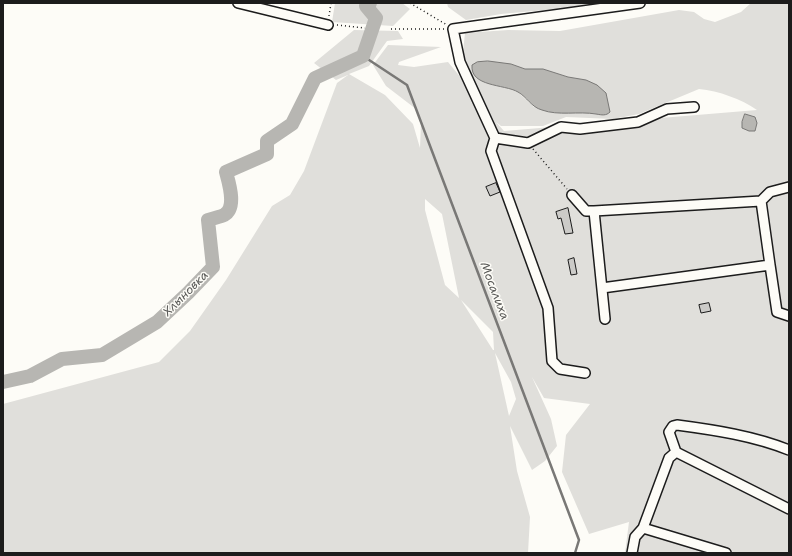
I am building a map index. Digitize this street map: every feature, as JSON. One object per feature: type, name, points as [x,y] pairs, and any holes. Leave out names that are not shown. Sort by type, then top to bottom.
[{"type":"street","points":[[238,3],[328,25]]},
{"type":"street","points":[[585,374],[560,369],[552,361],[548,308],[491,150],[494,138],[460,62],[453,29],[640,3]]},
{"type":"street","points":[[494,138],[528,143],[561,127],[580,129],[638,122],[667,109],[694,107]]},
{"type":"street","points":[[572,195],[586,211],[594,211],[761,201],[770,192],[789,187]]},
{"type":"street","points":[[761,201],[777,312],[789,316]]},
{"type":"street","points":[[594,211],[605,319]]},
{"type":"street","points":[[602,288],[770,265]]},
{"type":"street","points":[[789,450],[742,436],[706,429],[673,426],[669,432],[676,452],[789,509]]},
{"type":"street","points":[[632,553],[635,537],[642,528],[669,458],[676,452]]},
{"type":"street","points":[[642,528],[726,553]]},
{"type":"path","points":[[331,3],[328,25],[365,28]]},
{"type":"path","points":[[410,3],[453,29]]},
{"type":"path","points":[[391,29],[453,29]]},
{"type":"path","points":[[528,143],[572,195]]},
{"type":"shaded area","points":[[335,3],[402,3],[410,9],[393,26],[332,22]]},
{"type":"shaded area","points":[[447,3],[623,3],[501,14],[466,20],[448,7]]},
{"type":"shaded area","points":[[751,3],[789,3],[789,553],[625,553],[629,522],[589,534],[562,472],[566,435],[590,404],[544,398],[532,377],[551,419],[557,446],[545,461],[532,470],[510,426],[517,471],[530,517],[528,553],[3,553],[3,404],[159,362],[190,331],[226,280],[272,206],[290,195],[304,171],[337,83],[348,75],[336,80],[314,63],[354,30],[398,31],[403,39],[387,41],[369,66],[349,74],[385,95],[413,124],[420,148],[421,122],[416,109],[386,86],[373,65],[388,45],[441,47],[399,62],[398,65],[414,67],[448,62],[480,101],[463,52],[465,33],[508,30],[560,31],[679,10],[694,12],[704,19],[715,22],[741,12]],"holes":[[[511,64],[525,69],[543,69],[568,77],[586,80],[604,115],[583,112],[554,113],[534,107],[518,92],[480,80]],[[699,89],[730,96],[757,110],[504,131],[496,122],[501,126],[543,126],[566,117],[613,119],[639,114]],[[425,199],[442,214],[459,298],[445,285],[425,210]],[[461,300],[493,332],[493,350]],[[495,353],[511,382],[516,399],[509,416]]]},
{"type":"shaded area","points":[[488,61],[511,64],[525,69],[543,69],[568,77],[586,80],[597,85],[606,93],[610,112],[604,115],[589,113],[555,113],[538,109],[518,92],[512,89],[489,84],[476,77],[473,72],[472,65],[477,62]]},
{"type":"shaded area","points":[[745,114],[755,117],[757,123],[755,131],[749,131],[742,128],[742,122]]},
{"type":"building","points":[[496,183],[500,192],[490,196],[486,187]]},
{"type":"building","points":[[568,208],[573,233],[565,234],[561,218],[558,219],[556,212]]},
{"type":"building","points":[[574,258],[577,274],[571,275],[568,260]]},
{"type":"building","points":[[709,303],[711,311],[701,313],[699,305]]},
{"type":"waterway","name":"Хлыновка","points":[[3,382],[30,376],[62,359],[102,355],[157,322],[188,293],[213,267],[208,220],[224,215],[228,212],[230,207],[231,195],[226,172],[267,154],[267,141],[292,124],[315,78],[363,56],[376,18],[366,6],[370,3]]},
{"type":"waterway","name":"Мосалиха","points":[[363,56],[407,85],[579,540],[575,553]]}]
